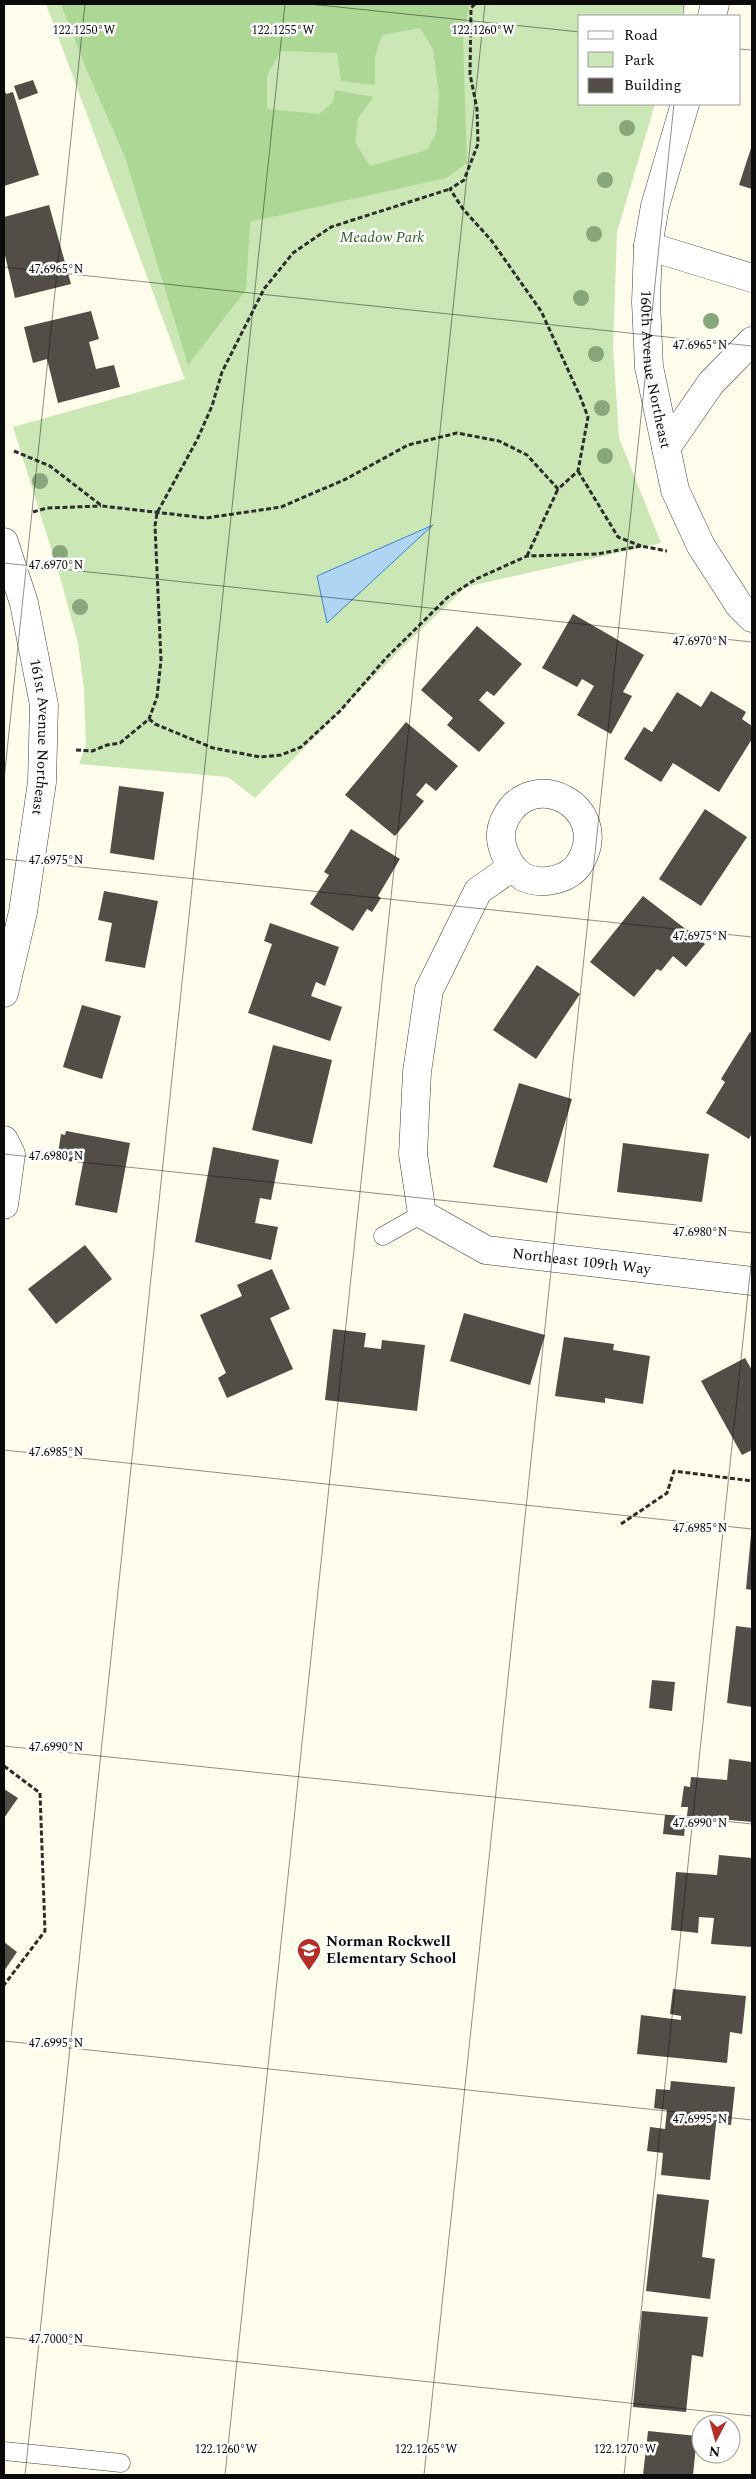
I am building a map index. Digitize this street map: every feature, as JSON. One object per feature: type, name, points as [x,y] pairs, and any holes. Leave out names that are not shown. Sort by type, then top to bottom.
[{"type":"street","name":"160th Avenue Northeast","points":[[685,105],[655,206],[648,246],[646,302],[649,367],[675,490],[701,546],[740,605],[752,618]]},
{"type":"street","points":[[648,246],[752,278]]},
{"type":"street","points":[[666,448],[711,383],[752,341]]},
{"type":"street","name":"161st Avenue Northeast","points":[[4,542],[14,606],[44,705],[42,782],[23,912],[4,993]]},
{"type":"street","points":[[422,1214],[413,1154],[417,1072],[429,990],[478,891],[512,867]]},
{"type":"street","points":[[4,1140],[11,1154],[4,1205]]},
{"type":"street","name":"Northeast 109th Way","points":[[422,1214],[486,1250],[752,1281]]},
{"type":"lane","points":[[383,1236],[422,1214]]},
{"type":"lane","points":[[4,2451],[121,2463]]},
{"type":"path","points":[[76,750],[92,751],[120,743],[150,719],[157,697],[161,660],[155,535],[157,513],[197,440],[212,406],[222,372],[264,289],[293,253],[331,227],[450,189],[464,180],[478,144],[477,110],[470,74],[471,8],[475,4]]},
{"type":"path","points":[[450,189],[463,209],[491,240],[541,311],[588,417],[578,471],[558,489],[527,556]]},
{"type":"path","points":[[102,506],[33,512],[47,508],[102,506],[206,518],[281,507],[346,479],[408,445],[456,433],[499,440],[527,455],[558,489]]},
{"type":"path","points":[[14,451],[50,466],[102,506]]},
{"type":"path","points":[[578,471],[618,537],[641,546],[668,551]]},
{"type":"path","points":[[150,719],[155,724],[213,748],[260,757],[281,755],[301,747],[340,711],[386,658],[448,597],[476,579],[527,556],[597,554],[641,546]]},
{"type":"path","points":[[621,1524],[667,1493],[674,1471],[752,1481]]},
{"type":"path","points":[[4,1766],[40,1793],[45,1931],[4,1985]]},
{"type":"green space","name":"Meadow Park","points":[[46,4],[684,4],[681,15],[578,15],[578,105],[655,105],[617,232],[613,347],[619,438],[661,543],[466,587],[411,639],[255,798],[228,777],[79,764],[86,745],[84,689],[78,643],[60,577],[13,427],[185,379]]},
{"type":"green space","points":[[61,4],[469,4],[463,41],[467,163],[446,178],[250,222],[246,290],[188,365],[125,157],[88,73]],"holes":[[[420,28],[433,49],[439,94],[436,134],[427,150],[370,166],[355,142],[358,118],[374,97],[335,90],[333,102],[319,114],[267,109],[267,75],[281,51],[337,53],[341,81],[375,85],[375,57],[382,35]]]},
{"type":"water","points":[[433,525],[327,623],[317,576]]},
{"type":"building","points":[[33,80],[38,93],[19,100],[14,86]]},
{"type":"building","points":[[4,88],[6,94],[13,92],[39,175],[4,186]]},
{"type":"building","points":[[752,145],[752,189],[739,185]]},
{"type":"building","points":[[49,205],[71,284],[15,298],[4,251],[4,217]]},
{"type":"building","points":[[91,311],[99,339],[89,342],[96,369],[114,365],[120,387],[58,403],[47,359],[33,363],[24,327]]},
{"type":"building","points":[[573,614],[644,655],[623,692],[632,696],[611,734],[577,715],[594,686],[582,679],[577,687],[542,668]]},
{"type":"building","points":[[477,626],[522,664],[494,696],[487,691],[479,700],[505,723],[479,752],[447,725],[453,718],[421,690]]},
{"type":"building","points":[[711,691],[746,712],[742,719],[752,726],[752,739],[719,792],[673,763],[661,782],[624,759],[644,727],[652,732],[677,692],[701,707]]},
{"type":"building","points":[[406,722],[458,766],[436,791],[426,783],[416,795],[424,801],[395,836],[345,795]]},
{"type":"building","points":[[119,786],[164,792],[154,860],[110,853]]},
{"type":"building","points":[[705,809],[747,837],[701,906],[659,879]]},
{"type":"building","points":[[351,829],[400,859],[378,896],[381,898],[372,912],[367,909],[353,931],[310,904],[329,875],[324,872]]},
{"type":"building","points":[[104,891],[158,901],[145,968],[105,961],[112,923],[98,920]]},
{"type":"building","points":[[643,896],[705,944],[686,967],[673,956],[661,971],[657,969],[634,997],[590,962]]},
{"type":"building","points":[[270,923],[339,947],[325,986],[316,982],[311,996],[342,1007],[330,1041],[248,1013],[272,944],[264,941]]},
{"type":"building","points":[[537,965],[580,994],[536,1059],[493,1030]]},
{"type":"building","points":[[82,1005],[121,1016],[102,1079],[63,1067]]},
{"type":"building","points":[[750,1032],[752,1033],[752,1133],[749,1139],[706,1113],[725,1082],[721,1079]]},
{"type":"building","points":[[273,1045],[332,1060],[312,1144],[252,1130]]},
{"type":"building","points":[[519,1083],[572,1099],[547,1183],[493,1167]]},
{"type":"building","points":[[66,1131],[130,1143],[117,1213],[75,1205],[83,1163],[60,1159],[61,1154],[58,1153],[61,1134],[65,1135]]},
{"type":"building","points":[[623,1143],[709,1154],[702,1202],[617,1192]]},
{"type":"building","points":[[213,1147],[279,1160],[271,1200],[260,1198],[255,1223],[278,1227],[271,1260],[195,1242]]},
{"type":"building","points":[[85,1245],[112,1279],[56,1324],[28,1289]]},
{"type":"building","points":[[272,1269],[290,1309],[270,1318],[293,1369],[227,1398],[218,1378],[226,1373],[200,1315],[242,1296],[237,1285]]},
{"type":"building","points":[[464,1313],[545,1335],[530,1385],[450,1361]]},
{"type":"building","points":[[333,1329],[366,1333],[364,1347],[381,1349],[382,1340],[425,1345],[417,1411],[325,1400]]},
{"type":"building","points":[[564,1337],[614,1344],[613,1350],[650,1356],[643,1404],[605,1398],[605,1403],[555,1396]]},
{"type":"building","points":[[745,1358],[752,1370],[752,1450],[742,1455],[701,1381]]},
{"type":"building","points":[[752,1535],[752,1590],[746,1589]]},
{"type":"building","points":[[736,1626],[752,1628],[752,1707],[727,1703]]},
{"type":"building","points":[[652,1680],[675,1682],[672,1711],[649,1708]]},
{"type":"building","points":[[729,1759],[752,1762],[752,1822],[687,1816],[688,1807],[681,1807],[684,1786],[690,1787],[691,1777],[727,1780]]},
{"type":"building","points":[[4,1789],[18,1798],[4,1818]]},
{"type":"building","points":[[665,1815],[686,1816],[684,1836],[663,1834]]},
{"type":"building","points":[[719,1855],[752,1858],[752,1947],[711,1944],[714,1918],[699,1917],[698,1933],[671,1930],[676,1872],[717,1875]]},
{"type":"building","points":[[4,1942],[17,1952],[4,1971]]},
{"type":"building","points":[[673,1989],[746,1996],[742,2034],[730,2032],[727,2063],[637,2054],[641,2015],[681,2020],[681,2016],[670,2014]]},
{"type":"building","points":[[671,2081],[735,2087],[731,2125],[716,2124],[710,2180],[661,2175],[663,2153],[647,2151],[650,2127],[665,2129],[667,2110],[654,2108],[656,2089],[670,2090]]},
{"type":"building","points":[[657,2194],[709,2200],[702,2257],[715,2259],[710,2299],[646,2291]]},
{"type":"building","points":[[642,2311],[708,2317],[703,2357],[692,2355],[686,2412],[633,2407]]},
{"type":"building","points":[[648,2431],[691,2435],[691,2464],[694,2464],[693,2475],[643,2475]]},
{"type":"place","name":"Norman Rockwell Elementary School","points":[[309,1971]]}]
